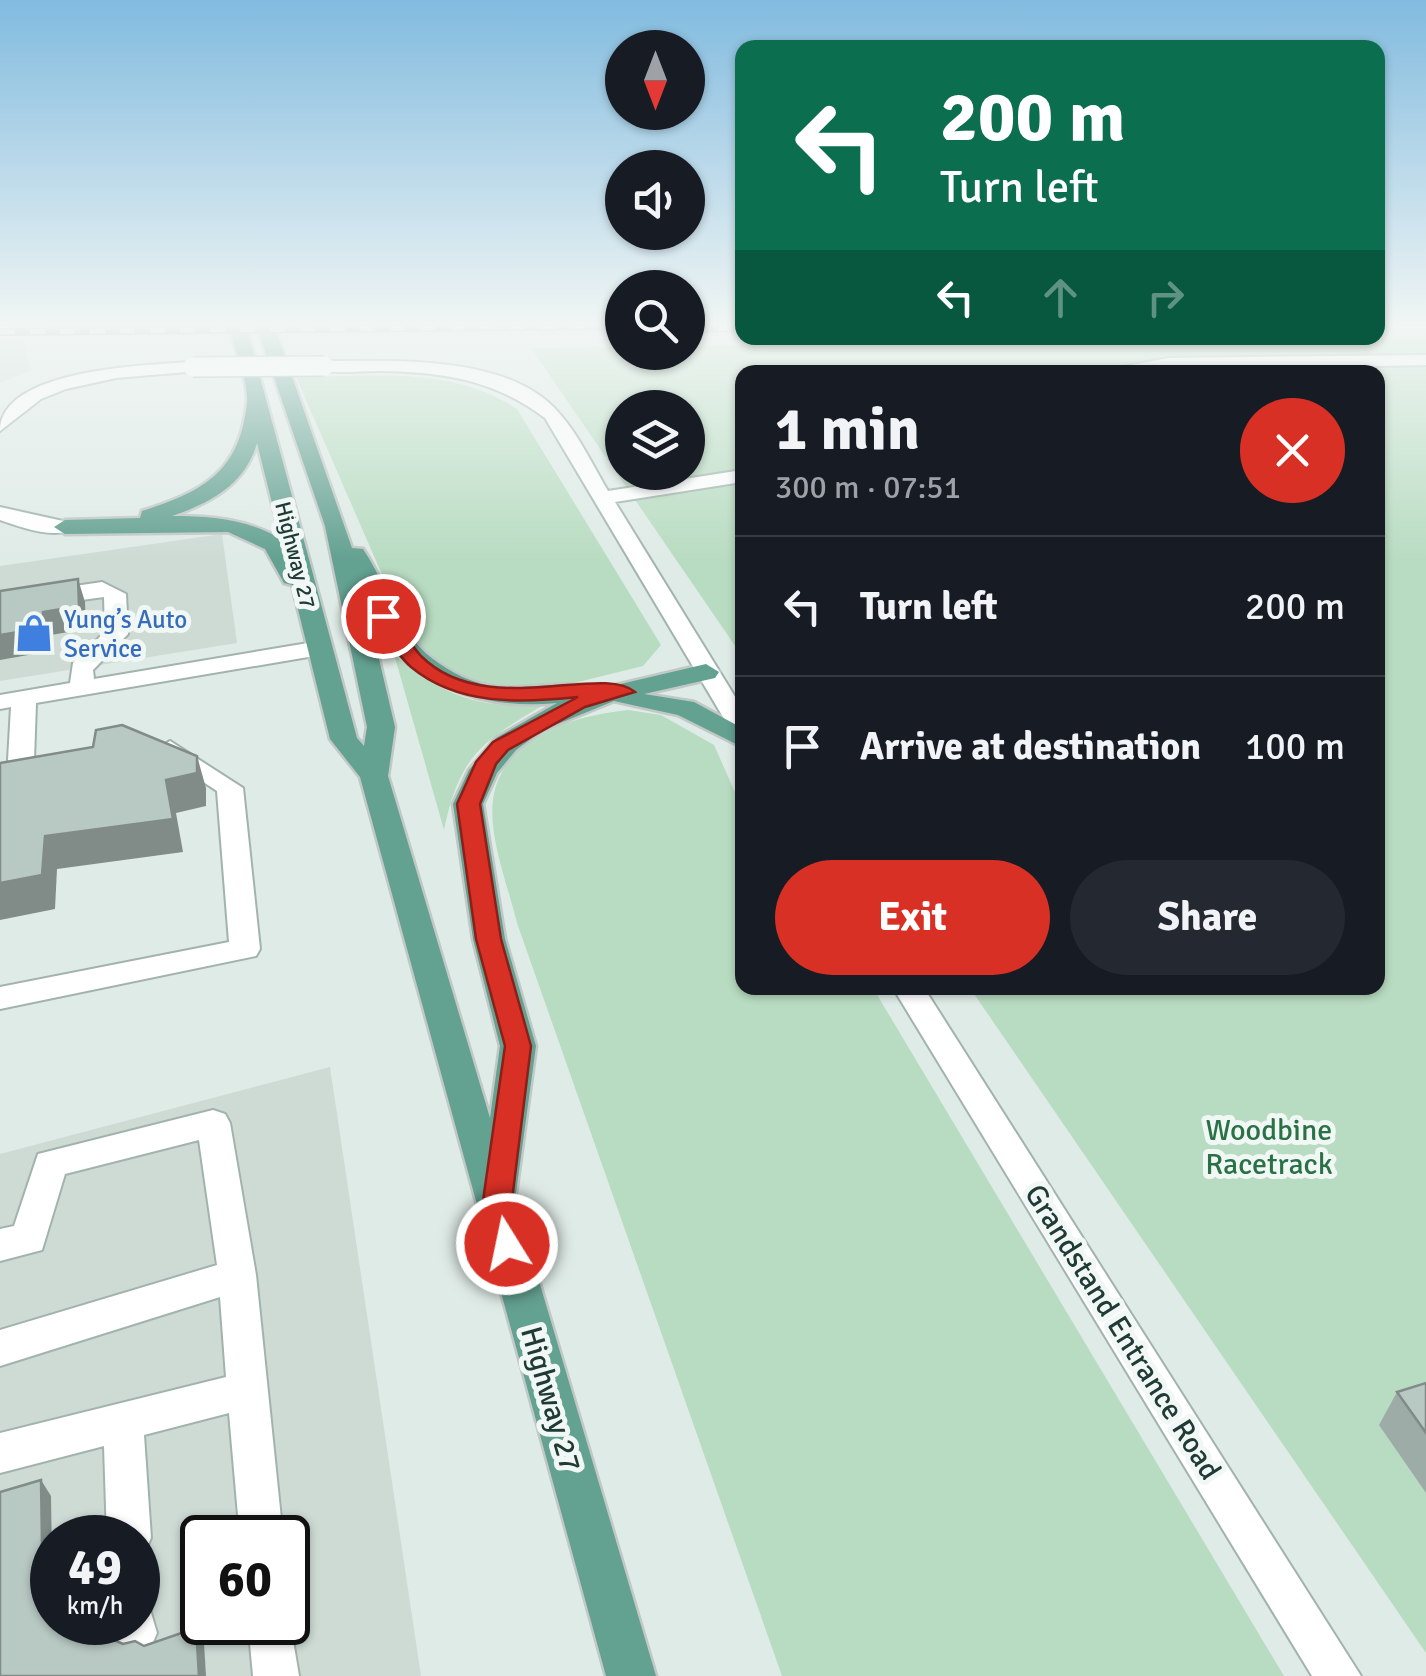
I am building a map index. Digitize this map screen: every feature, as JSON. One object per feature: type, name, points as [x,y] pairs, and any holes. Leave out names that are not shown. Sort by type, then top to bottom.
[{"type":"main road","points":[[65,527],[152,516],[192,502],[237,472],[251,446],[253,403]]},
{"type":"main road","name":"Highway 27","points":[[258,403],[344,738],[374,776],[631,1676]]},
{"type":"main road","name":"Highway 27","points":[[293,403],[336,526],[381,727],[374,776]]},
{"type":"main road","points":[[65,527],[106,530],[216,524],[258,533],[277,547],[312,617]]},
{"type":"main road","points":[[336,526],[360,562],[383,616],[415,660],[443,680],[469,689],[524,697],[595,689],[625,692]]},
{"type":"main road","points":[[496,1208],[518,1046],[488,939],[468,804],[480,772],[501,746],[578,703],[706,672]]},
{"type":"main road","points":[[578,703],[663,702],[685,708],[735,735]]},
{"type":"street","points":[[0,426],[6,414],[23,403]]},
{"type":"street","points":[[540,403],[552,414],[735,717]]},
{"type":"street","points":[[604,498],[735,477]]},
{"type":"street","points":[[0,513],[28,523],[65,527]]},
{"type":"street","points":[[0,604],[102,589],[115,594],[118,634],[80,668],[83,688]]},
{"type":"street","points":[[58,754],[10,762],[12,700],[320,648]]},
{"type":"street","points":[[0,998],[245,949],[230,788],[152,738]]},
{"type":"street","name":"Grandstand Entrance Road","points":[[912,995],[1338,1676]]},
{"type":"street","points":[[0,1245],[29,1238],[50,1164],[213,1122],[236,1275],[260,1515]]},
{"type":"street","points":[[0,1348],[236,1275]]},
{"type":"street","points":[[0,1453],[246,1390]]},
{"type":"street","points":[[124,1422],[128,1515]]},
{"type":"street","points":[[273,1645],[276,1676]]},
{"type":"shaded area","points":[[222,534],[237,643],[0,681],[0,566]]},
{"type":"shaded area","points":[[330,1067],[421,1676],[0,1676],[0,1154]]},
{"type":"green space","points":[[307,403],[507,403],[517,409],[661,645],[643,666],[578,682],[500,689],[435,667],[404,625]]},
{"type":"green space","name":"Woodbine Racetrack","points":[[569,403],[605,403],[605,456]]},
{"type":"green space","name":"Woodbine Racetrack","points":[[705,403],[735,403],[735,646],[628,490],[705,490]]},
{"type":"green space","name":"Woodbine Racetrack","points":[[1385,403],[1426,403],[1426,1653],[975,995],[1385,995]]},
{"type":"green space","points":[[394,654],[429,680],[463,697],[501,705],[545,704],[505,729],[477,753],[458,784],[444,830]]},
{"type":"green space","points":[[628,710],[661,715],[714,745],[735,792],[735,995],[877,995],[1284,1676],[782,1676],[517,923],[495,841],[494,794],[501,773],[513,756],[546,731],[587,717]]},
{"type":"building","points":[[78,579],[79,606],[43,612],[43,628],[0,635],[0,591]]},
{"type":"building","points":[[122,725],[197,756],[197,773],[166,780],[173,819],[45,836],[42,875],[0,883],[0,763],[93,747],[96,730]]},
{"type":"building","points":[[1426,1383],[1426,1433],[1397,1392]]},
{"type":"building","points":[[41,1480],[42,1515],[30,1515],[30,1645],[160,1645],[160,1640],[180,1634],[180,1645],[197,1645],[199,1676],[0,1676],[0,1492]]},
{"type":"place","name":"Yung’s Auto Service","points":[[34,633]]},
{"type":"route","points":[[383,616],[415,660],[443,680],[469,689],[524,697],[595,689],[625,692],[578,703],[527,728],[501,746],[486,762],[468,804],[488,939],[518,1046],[496,1208],[507,1244]]}]
